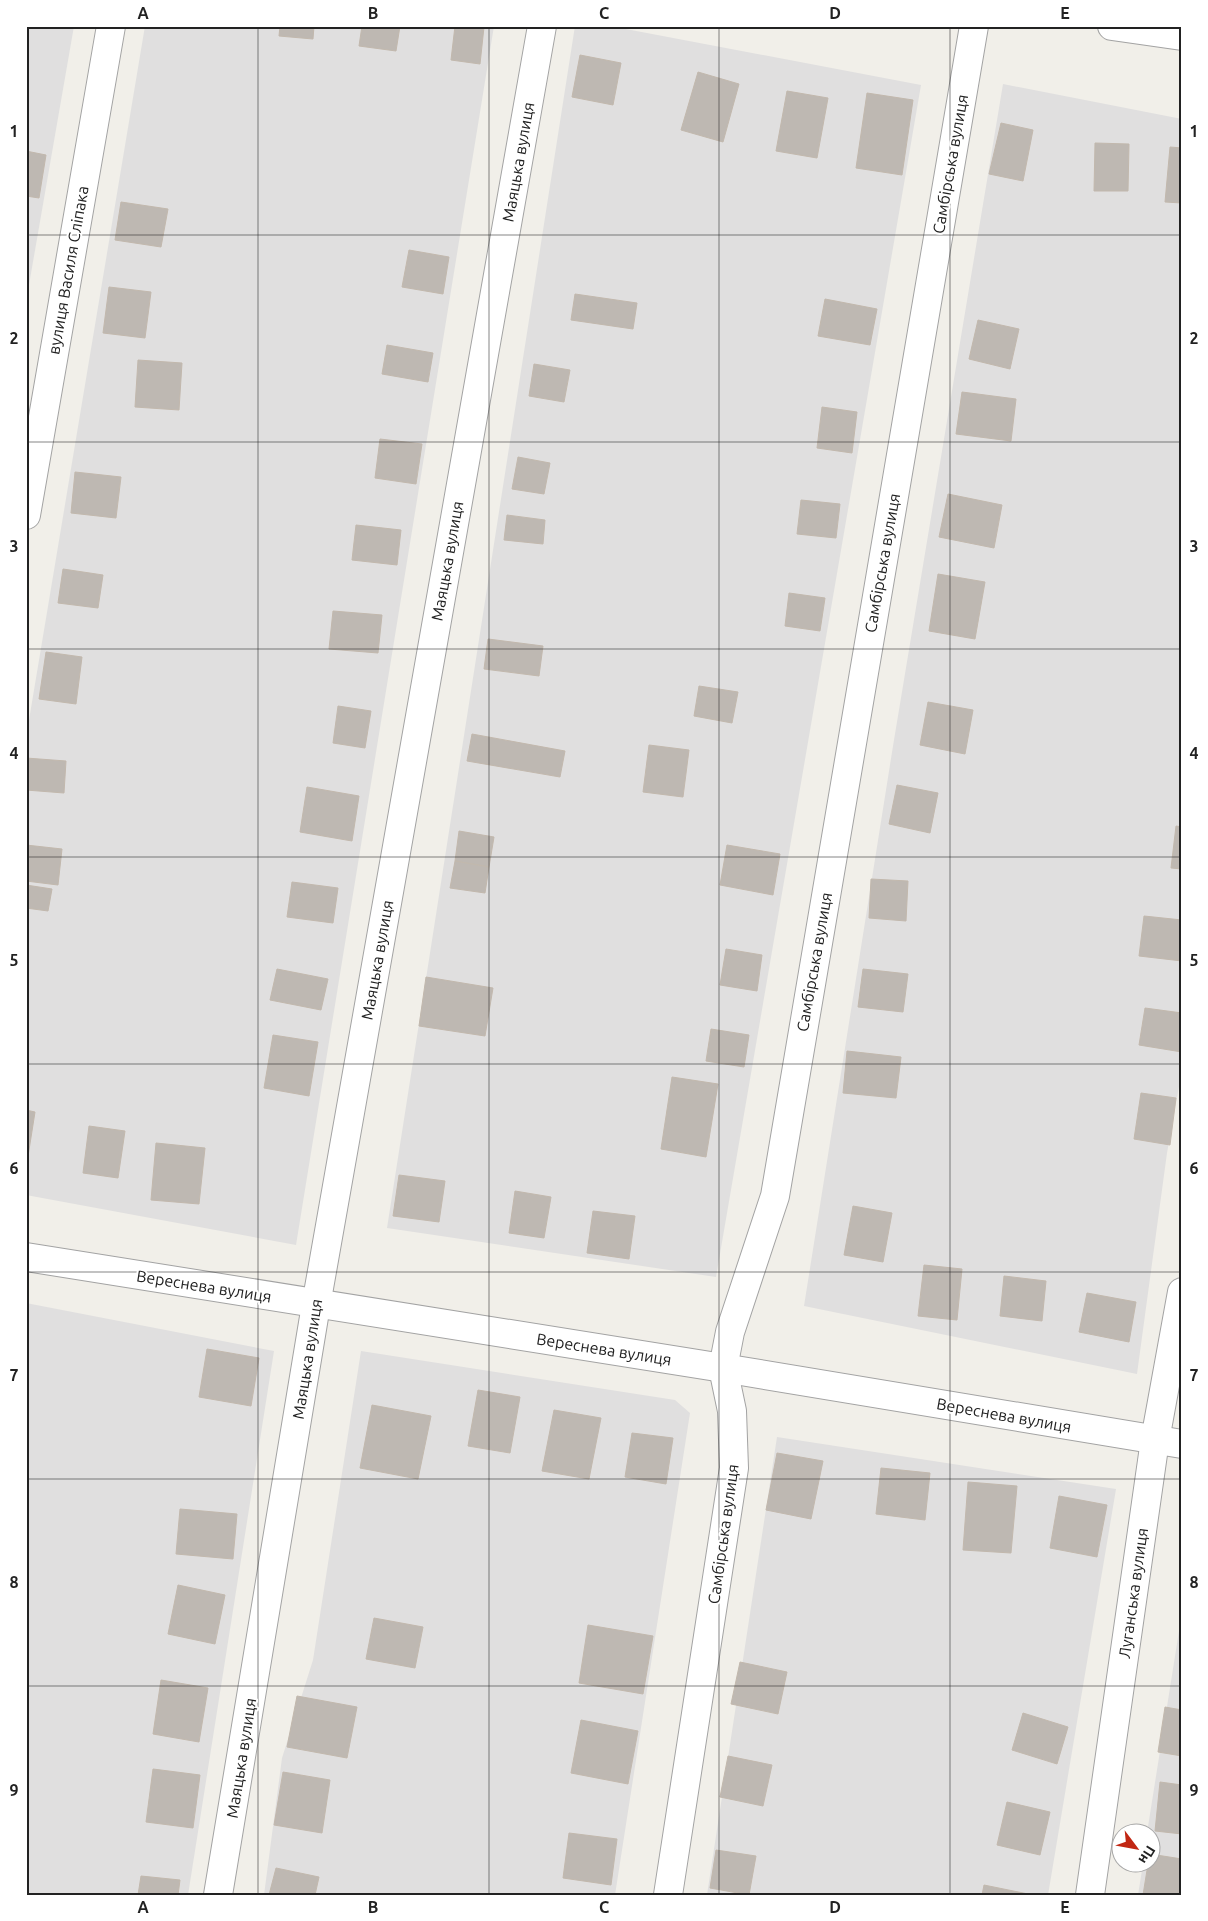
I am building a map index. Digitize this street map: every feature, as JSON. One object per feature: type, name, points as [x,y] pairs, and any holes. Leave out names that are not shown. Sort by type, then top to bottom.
[{"type":"street","name":"вулиця Василя Сліпака","points":[[26,514],[111,26]]},
{"type":"street","name":"Маяцька вулиця","points":[[218,1895],[316,1305],[542,26]]},
{"type":"street","name":"Самбірська вулиця","points":[[668,1895],[734,1468],[732,1411],[723,1368],[730,1332],[775,1196],[974,26]]},
{"type":"street","points":[[1112,26],[1182,36]]},
{"type":"street","name":"Вереснева вулиця","points":[[26,1258],[723,1368],[1182,1444]]},
{"type":"street","name":"Луганська вулиця","points":[[1090,1895],[1155,1440],[1182,1292]]},
{"type":"shaded area","points":[[26,26],[74,26],[26,302]]},
{"type":"shaded area","points":[[145,26],[494,26],[296,1245],[26,1195],[26,738]]},
{"type":"shaded area","points":[[575,26],[610,26],[921,85],[716,1277],[387,1228]]},
{"type":"shaded area","points":[[1003,84],[1182,119],[1182,1070],[1167,1153],[1137,1374],[804,1306],[893,746]]},
{"type":"shaded area","points":[[26,1303],[274,1351],[188,1895],[26,1895]]},
{"type":"shaded area","points":[[361,1351],[675,1400],[690,1413],[615,1895],[264,1895],[282,1758],[313,1660]]},
{"type":"shaded area","points":[[777,1437],[1116,1489],[1048,1895],[707,1895]]},
{"type":"shaded area","points":[[1182,1612],[1182,1895],[1138,1895],[1141,1874],[1160,1874],[1160,1824],[1148,1824]]},
{"type":"building","points":[[280,26],[314,26],[313,39],[279,36]]},
{"type":"building","points":[[362,26],[400,26],[396,51],[359,46]]},
{"type":"building","points":[[455,26],[484,27],[480,64],[451,60]]},
{"type":"building","points":[[580,55],[621,63],[613,105],[572,97]]},
{"type":"building","points":[[698,72],[739,84],[723,142],[681,130]]},
{"type":"building","points":[[787,91],[828,98],[817,158],[776,151]]},
{"type":"building","points":[[867,93],[913,100],[902,175],[856,168]]},
{"type":"building","points":[[1001,123],[1033,130],[1023,181],[989,174]]},
{"type":"building","points":[[1095,143],[1129,144],[1128,191],[1094,191]]},
{"type":"building","points":[[1170,147],[1182,148],[1182,203],[1165,202]]},
{"type":"building","points":[[26,151],[46,155],[39,198],[26,196]]},
{"type":"building","points":[[121,202],[168,209],[161,247],[115,240]]},
{"type":"building","points":[[409,250],[449,257],[443,294],[402,287]]},
{"type":"building","points":[[109,287],[151,292],[145,338],[103,333]]},
{"type":"building","points":[[575,294],[637,303],[633,329],[571,320]]},
{"type":"building","points":[[825,299],[877,309],[870,345],[818,336]]},
{"type":"building","points":[[978,320],[1019,329],[1010,369],[969,359]]},
{"type":"building","points":[[387,345],[433,353],[428,382],[382,374]]},
{"type":"building","points":[[138,360],[182,363],[179,410],[135,407]]},
{"type":"building","points":[[534,364],[570,370],[564,402],[529,396]]},
{"type":"building","points":[[962,392],[1016,399],[1011,441],[956,434]]},
{"type":"building","points":[[822,407],[857,412],[852,453],[817,448]]},
{"type":"building","points":[[380,439],[422,444],[416,484],[375,478]]},
{"type":"building","points":[[518,457],[550,463],[544,494],[512,489]]},
{"type":"building","points":[[75,472],[121,477],[116,518],[71,513]]},
{"type":"building","points":[[948,494],[1002,505],[994,548],[939,537]]},
{"type":"building","points":[[801,500],[840,504],[836,538],[797,534]]},
{"type":"building","points":[[507,515],[545,520],[543,544],[504,540]]},
{"type":"building","points":[[356,525],[401,530],[397,565],[352,560]]},
{"type":"building","points":[[63,569],[103,575],[98,608],[58,603]]},
{"type":"building","points":[[938,574],[985,582],[975,639],[929,631]]},
{"type":"building","points":[[789,593],[825,598],[820,631],[785,626]]},
{"type":"building","points":[[333,611],[382,615],[378,653],[329,649]]},
{"type":"building","points":[[488,639],[543,646],[539,676],[484,669]]},
{"type":"building","points":[[46,652],[82,657],[76,704],[39,699]]},
{"type":"building","points":[[699,686],[738,692],[732,723],[694,716]]},
{"type":"building","points":[[928,702],[973,710],[965,754],[920,745]]},
{"type":"building","points":[[338,706],[371,711],[365,748],[333,743]]},
{"type":"building","points":[[472,734],[565,751],[560,777],[467,761]]},
{"type":"building","points":[[649,745],[689,750],[683,797],[643,792]]},
{"type":"building","points":[[26,758],[66,761],[64,793],[26,790]]},
{"type":"building","points":[[897,785],[938,793],[930,833],[889,824]]},
{"type":"building","points":[[307,787],[359,796],[352,841],[300,832]]},
{"type":"building","points":[[1176,826],[1182,827],[1182,869],[1171,868]]},
{"type":"building","points":[[459,831],[494,837],[489,867],[455,861]]},
{"type":"building","points":[[26,845],[62,849],[58,885],[26,881]]},
{"type":"building","points":[[727,845],[780,854],[773,895],[720,885]]},
{"type":"building","points":[[455,861],[489,867],[485,893],[450,888]]},
{"type":"building","points":[[871,879],[908,881],[906,921],[869,918]]},
{"type":"building","points":[[292,882],[338,888],[333,923],[287,917]]},
{"type":"building","points":[[26,885],[52,889],[48,911],[26,908]]},
{"type":"building","points":[[1144,916],[1182,920],[1182,961],[1139,956]]},
{"type":"building","points":[[726,949],[762,955],[757,991],[720,985]]},
{"type":"building","points":[[277,969],[328,979],[321,1010],[270,1000]]},
{"type":"building","points":[[863,969],[908,974],[903,1012],[858,1007]]},
{"type":"building","points":[[426,977],[493,988],[485,1036],[419,1026]]},
{"type":"building","points":[[1145,1008],[1182,1013],[1182,1052],[1139,1045]]},
{"type":"building","points":[[711,1029],[749,1035],[744,1067],[706,1061]]},
{"type":"building","points":[[273,1035],[318,1042],[309,1096],[264,1088]]},
{"type":"building","points":[[847,1051],[901,1057],[896,1098],[843,1093]]},
{"type":"building","points":[[672,1077],[718,1084],[706,1157],[661,1149]]},
{"type":"building","points":[[1141,1093],[1176,1098],[1170,1145],[1134,1139]]},
{"type":"building","points":[[26,1110],[35,1112],[26,1169]]},
{"type":"building","points":[[89,1126],[125,1131],[118,1178],[83,1173]]},
{"type":"building","points":[[156,1143],[205,1148],[199,1204],[151,1200]]},
{"type":"building","points":[[399,1175],[445,1181],[439,1222],[393,1216]]},
{"type":"building","points":[[515,1191],[551,1197],[544,1238],[509,1233]]},
{"type":"building","points":[[853,1206],[892,1213],[883,1262],[844,1255]]},
{"type":"building","points":[[593,1211],[635,1216],[629,1259],[587,1253]]},
{"type":"building","points":[[924,1265],[962,1269],[957,1320],[918,1316]]},
{"type":"building","points":[[1004,1276],[1046,1281],[1042,1321],[1000,1316]]},
{"type":"building","points":[[1087,1293],[1136,1302],[1129,1342],[1079,1332]]},
{"type":"building","points":[[207,1349],[259,1358],[251,1406],[199,1397]]},
{"type":"building","points":[[478,1390],[520,1397],[510,1453],[468,1446]]},
{"type":"building","points":[[372,1405],[431,1416],[418,1479],[360,1468]]},
{"type":"building","points":[[554,1410],[601,1418],[589,1479],[542,1471]]},
{"type":"building","points":[[632,1433],[673,1438],[666,1484],[625,1477]]},
{"type":"building","points":[[777,1453],[823,1461],[811,1519],[766,1510]]},
{"type":"building","points":[[881,1468],[930,1473],[925,1520],[876,1514]]},
{"type":"building","points":[[968,1482],[1017,1486],[1011,1553],[963,1550]]},
{"type":"building","points":[[1059,1496],[1107,1505],[1097,1557],[1050,1548]]},
{"type":"building","points":[[180,1509],[237,1514],[233,1559],[176,1554]]},
{"type":"building","points":[[178,1585],[225,1595],[215,1644],[168,1634]]},
{"type":"building","points":[[374,1618],[423,1627],[415,1668],[366,1659]]},
{"type":"building","points":[[588,1625],[653,1636],[643,1694],[579,1683]]},
{"type":"building","points":[[740,1662],[787,1672],[778,1714],[731,1704]]},
{"type":"building","points":[[161,1680],[208,1688],[199,1742],[153,1734]]},
{"type":"building","points":[[297,1696],[357,1707],[347,1758],[287,1747]]},
{"type":"building","points":[[1165,1707],[1182,1710],[1182,1756],[1158,1752]]},
{"type":"building","points":[[1023,1713],[1068,1727],[1057,1764],[1012,1750]]},
{"type":"building","points":[[581,1720],[638,1731],[628,1784],[571,1773]]},
{"type":"building","points":[[728,1756],[772,1765],[763,1806],[720,1797]]},
{"type":"building","points":[[153,1769],[200,1775],[193,1828],[146,1822]]},
{"type":"building","points":[[283,1772],[330,1780],[322,1833],[274,1825]]},
{"type":"building","points":[[1160,1782],[1182,1785],[1182,1834],[1160,1832],[1160,1824],[1156,1824]]},
{"type":"building","points":[[1007,1802],[1050,1812],[1040,1855],[997,1845]]},
{"type":"building","points":[[569,1833],[617,1839],[611,1885],[563,1878]]},
{"type":"building","points":[[716,1850],[756,1856],[749,1895],[710,1888]]},
{"type":"building","points":[[1160,1856],[1182,1859],[1182,1895],[1143,1895],[1146,1874],[1160,1874]]},
{"type":"building","points":[[276,1868],[319,1877],[315,1895],[269,1895]]},
{"type":"building","points":[[141,1876],[180,1880],[178,1895],[138,1895]]},
{"type":"building","points":[[984,1885],[1033,1895],[982,1895]]}]
